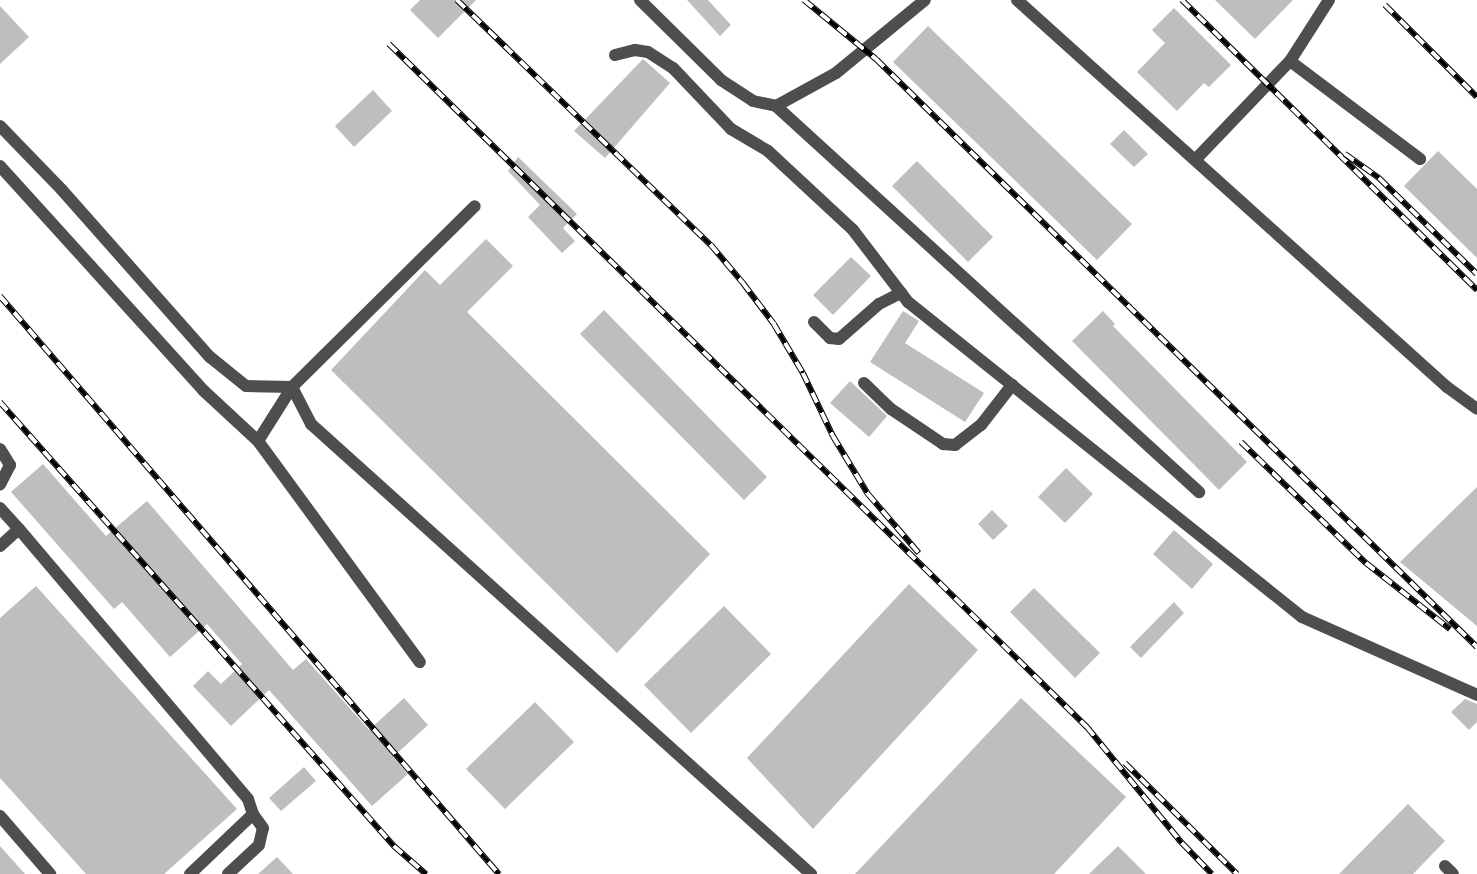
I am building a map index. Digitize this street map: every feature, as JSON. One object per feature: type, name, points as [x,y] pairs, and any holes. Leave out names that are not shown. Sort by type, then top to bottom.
[{"type":"lane","points":[[640,0],[721,80],[753,101],[776,106],[1199,492]]},
{"type":"lane","points":[[776,106],[836,73],[924,0]]},
{"type":"lane","points":[[1017,0],[1447,387],[1477,409]]},
{"type":"lane","points":[[1195,160],[1290,61],[1329,0]]},
{"type":"lane","points":[[615,55],[635,50],[648,52],[673,68],[731,129],[768,151],[853,230],[901,293],[1012,385],[1302,617],[1477,695]]},
{"type":"lane","points":[[1290,61],[1420,159]]},
{"type":"lane","points":[[0,126],[62,190],[210,358],[246,386],[292,387]]},
{"type":"lane","points":[[0,166],[204,391],[258,441],[420,662]]},
{"type":"lane","points":[[258,441],[292,387],[475,206]]},
{"type":"lane","points":[[814,322],[830,338],[839,339],[879,304],[901,293]]},
{"type":"lane","points":[[864,383],[891,409],[943,444],[955,445],[981,425],[1012,385]]},
{"type":"lane","points":[[292,387],[311,424],[811,874]]},
{"type":"lane","points":[[0,449],[10,465],[0,485]]},
{"type":"lane","points":[[0,508],[241,788],[253,814],[263,828],[258,845],[228,874]]},
{"type":"lane","points":[[0,546],[19,529]]},
{"type":"lane","points":[[190,874],[253,814]]},
{"type":"lane","points":[[0,816],[50,874]]},
{"type":"building","points":[[420,0],[476,0],[438,38],[410,10]]},
{"type":"building","points":[[687,0],[708,0],[731,25],[720,36]]},
{"type":"building","points":[[1215,0],[1293,0],[1255,39]]},
{"type":"building","points":[[0,6],[29,37],[0,64]]},
{"type":"building","points":[[1174,8],[1231,65],[1209,87],[1204,83],[1177,111],[1137,72],[1165,43],[1152,30]]},
{"type":"building","points":[[928,26],[1132,224],[1097,260],[893,62]]},
{"type":"building","points":[[643,59],[670,83],[605,158],[574,131]]},
{"type":"building","points":[[373,90],[392,111],[354,147],[335,126]]},
{"type":"building","points":[[1124,130],[1148,154],[1134,167],[1110,144]]},
{"type":"building","points":[[1438,151],[1477,189],[1477,258],[1404,186]]},
{"type":"building","points":[[518,157],[577,214],[563,228],[575,241],[562,253],[528,217],[540,205],[508,171]]},
{"type":"building","points":[[917,161],[993,237],[968,262],[892,186]]},
{"type":"building","points":[[486,239],[513,266],[467,312],[710,554],[617,653],[331,370],[425,270],[440,285]]},
{"type":"building","points":[[851,257],[871,276],[833,315],[813,295]]},
{"type":"building","points":[[604,310],[767,477],[744,500],[580,334]]},
{"type":"building","points":[[903,311],[919,321],[905,343],[984,393],[965,422],[870,362]]},
{"type":"building","points":[[1103,311],[1115,324],[1113,326],[1247,462],[1219,490],[1072,341]]},
{"type":"building","points":[[850,381],[887,416],[869,437],[830,403]]},
{"type":"building","points":[[43,464],[106,536],[147,501],[293,670],[306,659],[369,730],[404,698],[428,725],[393,757],[408,774],[372,806],[269,690],[231,726],[193,686],[208,671],[221,684],[242,664],[207,624],[170,657],[122,602],[114,609],[11,492]]},
{"type":"building","points":[[1066,468],[1093,494],[1065,523],[1038,497]]},
{"type":"building","points":[[1477,487],[1477,626],[1400,562]]},
{"type":"building","points":[[992,510],[1008,526],[993,540],[978,524]]},
{"type":"building","points":[[1174,530],[1213,564],[1192,589],[1153,554]]},
{"type":"building","points":[[909,584],[978,650],[813,829],[747,758]]},
{"type":"building","points":[[36,586],[237,809],[164,874],[86,874],[0,778],[0,618]]},
{"type":"building","points":[[1034,588],[1100,653],[1075,678],[1010,612]]},
{"type":"building","points":[[1174,602],[1184,613],[1141,658],[1130,647]]},
{"type":"building","points":[[724,606],[771,654],[691,733],[644,685]]},
{"type":"building","points":[[1021,698],[1126,797],[1054,874],[855,874]]},
{"type":"building","points":[[1465,699],[1477,704],[1477,722],[1469,730],[1451,712]]},
{"type":"building","points":[[535,702],[574,742],[505,809],[466,769]]},
{"type":"building","points":[[304,767],[316,781],[281,811],[269,798]]},
{"type":"building","points":[[1408,804],[1445,841],[1413,874],[1339,874]]},
{"type":"building","points":[[0,846],[25,874],[0,874]]},
{"type":"building","points":[[1118,846],[1146,874],[1089,874]]},
{"type":"building","points":[[277,857],[293,874],[258,874]]},
{"type":"railway","points":[[457,0],[711,245],[743,283],[774,324],[803,373],[833,436],[868,494],[919,553]]},
{"type":"railway","points":[[804,0],[876,59],[1477,647]]},
{"type":"railway","points":[[1182,0],[1477,290]]},
{"type":"railway","points":[[1385,5],[1477,97]]},
{"type":"railway","points":[[389,44],[1087,727],[1182,843],[1212,874]]},
{"type":"railway","points":[[1345,154],[1379,178],[1477,274]]},
{"type":"railway","points":[[0,296],[499,874]]},
{"type":"railway","points":[[0,402],[394,846],[426,874]]},
{"type":"railway","points":[[1241,442],[1366,563],[1450,629]]},
{"type":"railway","points":[[1125,763],[1237,874]]}]
